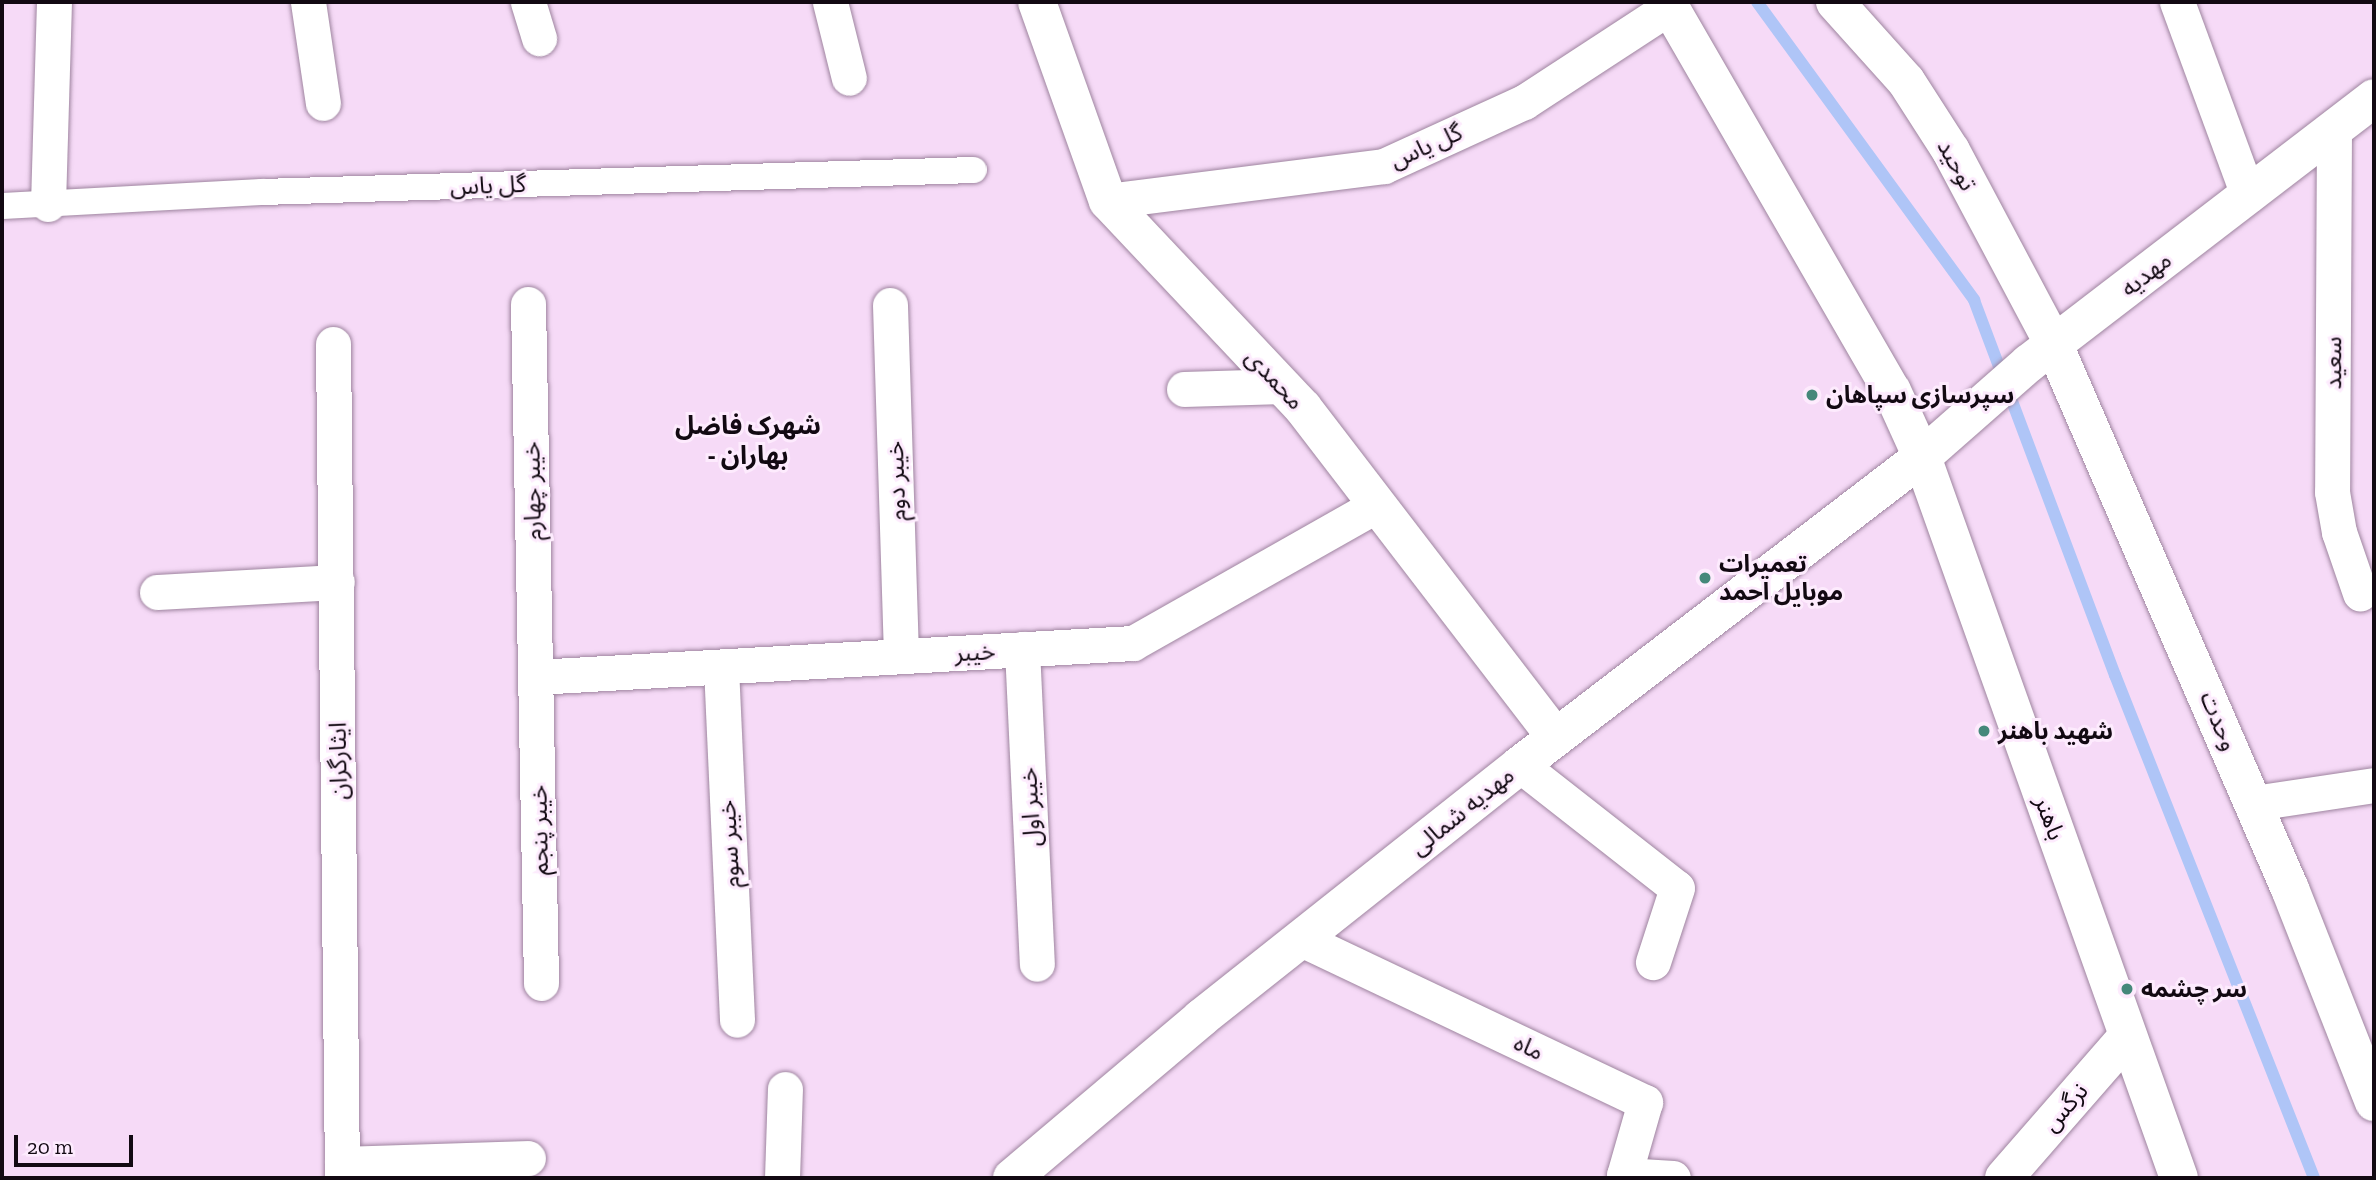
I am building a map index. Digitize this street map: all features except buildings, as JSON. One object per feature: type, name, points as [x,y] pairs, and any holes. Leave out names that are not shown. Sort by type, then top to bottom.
[{"type":"street","points":[[48,204],[54,2]]},
{"type":"street","points":[[308,2],[323,103]]},
{"type":"street","points":[[528,2],[539,38]]},
{"type":"street","points":[[830,2],[849,78]]},
{"type":"street","name":"محمدی","points":[[1037,2],[1108,201],[1283,386],[1555,737]]},
{"type":"street","name":"توحید","points":[[1835,2],[1906,80],[1951,151],[2041,354]]},
{"type":"street","points":[[2177,2],[2248,195]]},
{"type":"street","name":"گل یاس","points":[[1108,201],[1384,166],[1524,102],[1669,4]]},
{"type":"street","name":"باهنر","points":[[1669,4],[1892,391],[1922,457],[2179,1178]]},
{"type":"street","name":"مهدیه","points":[[1922,457],[2041,354],[2374,98]]},
{"type":"street","name":"سعید","points":[[2334,129],[2332,492],[2339,532],[2360,593]]},
{"type":"street","name":"گل یاس","points":[[2,206],[275,191],[974,170]]},
{"type":"street","name":"خیبر چهارم","points":[[528,304],[536,677]]},
{"type":"street","name":"خیبر دوم","points":[[890,305],[901,656]]},
{"type":"street","name":"ایثارگران","points":[[333,344],[342,1171]]},
{"type":"street","name":"وحدت","points":[[2041,354],[2254,803],[2374,1102]]},
{"type":"street","points":[[1184,389],[1283,386]]},
{"type":"street","name":"مهدیه شمالی","points":[[1012,1178],[1301,939],[1555,737],[1922,457]]},
{"type":"street","name":"خیبر","points":[[536,677],[1133,643],[1377,505]]},
{"type":"street","points":[[157,592],[337,582]]},
{"type":"street","name":"خیبر اول","points":[[1022,649],[1038,964]]},
{"type":"street","name":"خیبر سوم","points":[[721,667],[737,1020]]},
{"type":"street","name":"خیبر پنجم","points":[[536,677],[541,983]]},
{"type":"street","points":[[1520,765],[1676,888],[1653,962]]},
{"type":"street","points":[[2254,803],[2374,785]]},
{"type":"street","name":"ماه","points":[[1301,939],[1646,1102],[1624,1175],[1673,1178]]},
{"type":"street","name":"نرگس","points":[[2004,1178],[2127,1037]]},
{"type":"street","points":[[782,1178],[785,1089]]},
{"type":"street","points":[[342,1171],[528,1158]]},
{"type":"waterway","points":[[1757,2],[1974,300],[2115,675],[2314,1178]]},
{"type":"place","name":"سپرسازی سپاهان","points":[[1812,395]]},
{"type":"place","name":"تعمیرات موبایل احمد","points":[[1705,578]]},
{"type":"place","name":"شهید باهنر","points":[[1984,731]]},
{"type":"place","name":"سر چشمه","points":[[2127,989]]},
{"type":"district","name":"شهرک فاضل - بهاران","points":[[748,441]]}]
